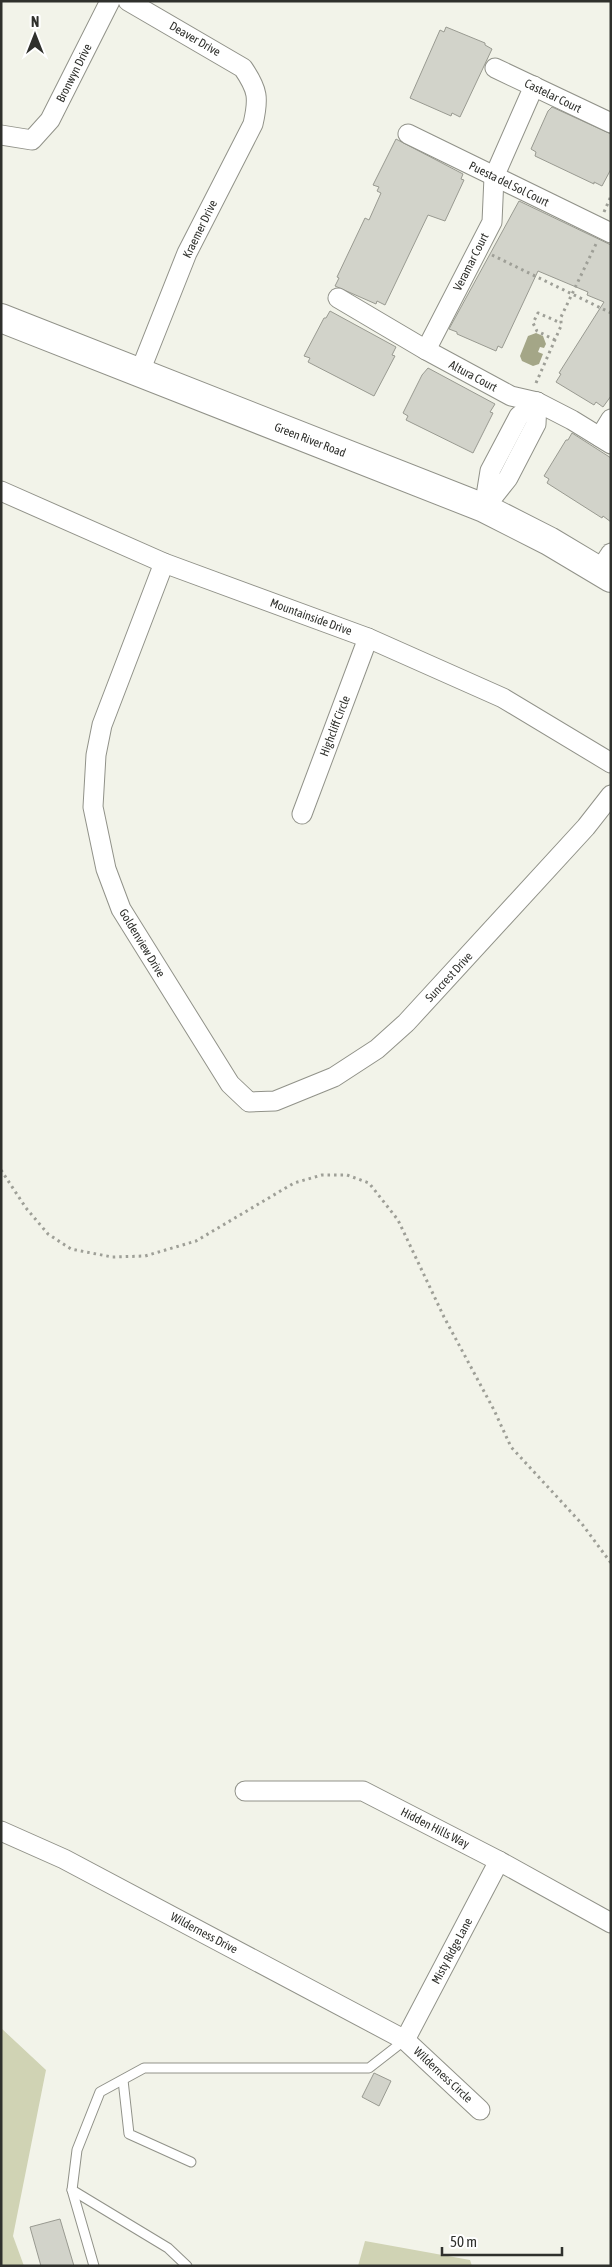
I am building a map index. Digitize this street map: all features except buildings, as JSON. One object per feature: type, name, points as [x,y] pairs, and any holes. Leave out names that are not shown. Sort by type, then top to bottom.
[{"type":"main road","name":"Green River Road","points":[[1,318],[484,508],[548,541],[607,567]]},
{"type":"street","name":"Bronwyn Drive","points":[[1,135],[32,140],[50,120],[110,1]]},
{"type":"street","name":"Deaver Drive","points":[[128,1],[243,68],[255,86]]},
{"type":"street","name":"Castelar Court","points":[[495,68],[611,123]]},
{"type":"street","name":"Kraemer Drive","points":[[140,374],[187,254],[252,124],[256,109],[255,86]]},
{"type":"street","name":"Veramar Court","points":[[426,350],[492,222],[494,177],[534,86]]},
{"type":"street","name":"Puesta del Sol Court","points":[[408,134],[605,235]]},
{"type":"street","name":"Altura Court","points":[[338,298],[426,350],[511,396],[537,402],[605,440]]},
{"type":"street","points":[[484,508],[508,478],[536,424],[537,402]]},
{"type":"street","points":[[605,440],[611,420]]},
{"type":"street","name":"Mountainside Drive","points":[[1,491],[164,563],[368,638],[503,698],[611,763]]},
{"type":"street","name":"Goldenview Drive","points":[[164,563],[102,725],[92,786],[95,820],[106,869],[121,909],[230,1084],[249,1102]]},
{"type":"street","name":"Highcliff Circle","points":[[302,814],[368,638]]},
{"type":"street","name":"Suncrest Drive","points":[[249,1102],[275,1101],[334,1077],[377,1049],[406,1023],[586,827],[611,795]]},
{"type":"street","name":"Hidden Hills Way","points":[[245,1791],[363,1791],[499,1861],[611,1923]]},
{"type":"street","name":"Wilderness Drive","points":[[1,1830],[64,1859],[405,2040]]},
{"type":"street","name":"Misty Ridge Lane","points":[[405,2040],[499,1861]]},
{"type":"street","name":"Wilderness Circle","points":[[405,2040],[480,2110]]},
{"type":"lane","points":[[94,2266],[72,2190],[77,2150],[100,2092],[144,2068],[369,2068],[405,2040]]},
{"type":"lane","points":[[123,2080],[129,2134],[191,2162]]},
{"type":"lane","points":[[72,2190],[168,2248],[187,2266]]},
{"type":"path","points":[[606,208],[611,196]]},
{"type":"path","points":[[536,383],[555,340],[561,323],[561,317],[605,235]]},
{"type":"path","points":[[489,254],[611,313]]},
{"type":"path","points":[[555,340],[537,331],[533,323],[538,313],[561,323]]},
{"type":"path","points":[[1,1170],[26,1208],[48,1234],[71,1249],[112,1256],[145,1256],[196,1241],[294,1183],[322,1175],[347,1175],[369,1183],[398,1220],[444,1317],[494,1410],[511,1447],[582,1524],[611,1563]]},
{"type":"shaded area","points":[[536,333],[543,336],[546,344],[544,348],[540,347],[538,352],[543,354],[539,364],[533,366],[522,361],[520,356],[528,336]]},
{"type":"shaded area","points":[[1,2028],[46,2070],[13,2236],[24,2266],[1,2266]]},
{"type":"shaded area","points":[[365,2241],[470,2260],[472,2266],[358,2266]]}]
